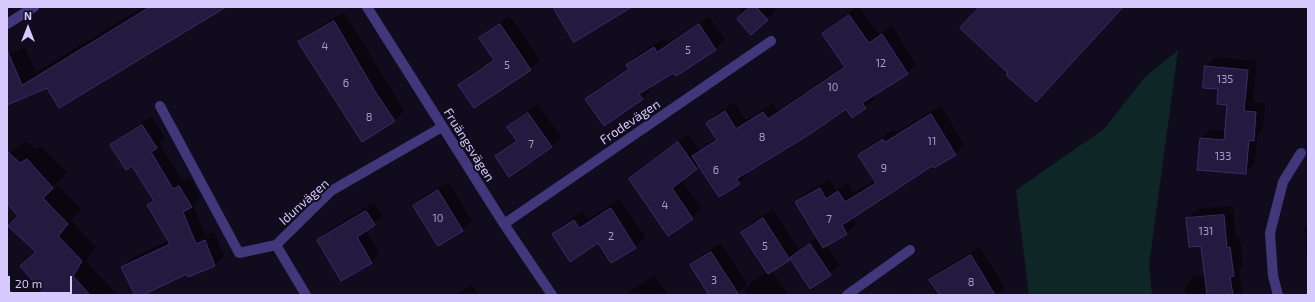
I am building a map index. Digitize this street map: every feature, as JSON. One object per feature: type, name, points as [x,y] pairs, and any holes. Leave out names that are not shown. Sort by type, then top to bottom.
[{"type":"street","points":[[7,24],[34,7]]},
{"type":"street","name":"Fruängsvägen","points":[[367,7],[504,224],[552,295]]},
{"type":"street","name":"Frodevägen","points":[[504,224],[771,41]]},
{"type":"street","points":[[160,106],[240,253],[276,245],[306,295]]},
{"type":"street","name":"Idunvägen","points":[[276,245],[331,191],[442,127]]},
{"type":"street","points":[[1278,295],[1273,276],[1270,232],[1283,182],[1301,153]]},
{"type":"street","points":[[847,295],[910,250]]},
{"type":"green space","points":[[1178,50],[1149,265],[1152,295],[1029,295],[1016,190],[1104,129],[1145,77]]},
{"type":"building","points":[[150,7],[226,7],[59,108],[47,88],[7,105],[7,50],[22,85]]},
{"type":"building","points":[[553,7],[632,7],[574,42]]},
{"type":"building","points":[[750,7],[756,7],[768,20],[751,35],[737,19]]},
{"type":"building","points":[[980,7],[1123,7],[1036,102],[1006,75],[1008,73],[960,28]]},
{"type":"building","points":[[849,15],[869,43],[882,34],[908,74],[862,103],[866,108],[852,118],[846,109],[810,134],[736,179],[740,184],[719,197],[692,156],[717,140],[706,123],[725,111],[736,129],[763,112],[768,119],[845,67],[822,34]]},
{"type":"building","points":[[334,21],[376,93],[395,121],[362,142],[298,42]]},
{"type":"building","points":[[500,24],[531,70],[474,108],[458,85],[494,60],[479,38]]},
{"type":"building","points":[[699,24],[716,50],[676,76],[673,73],[639,94],[643,99],[604,126],[585,99],[629,69],[626,65],[654,47],[657,52]]},
{"type":"building","points":[[1205,66],[1248,70],[1244,111],[1256,112],[1254,141],[1249,140],[1246,174],[1197,170],[1200,138],[1224,140],[1227,105],[1217,104],[1218,89],[1203,88]]},
{"type":"building","points":[[528,113],[552,147],[509,177],[495,156],[517,141],[507,127]]},
{"type":"building","points":[[931,114],[956,155],[934,168],[932,166],[842,225],[847,234],[823,248],[795,202],[820,188],[826,199],[838,191],[845,202],[876,183],[858,155],[883,139],[885,142]]},
{"type":"building","points":[[142,125],[157,148],[151,152],[173,189],[179,186],[192,207],[183,212],[196,244],[205,240],[215,266],[188,277],[187,274],[143,295],[135,295],[121,267],[170,244],[147,205],[154,201],[132,166],[126,170],[110,145]]},
{"type":"building","points":[[678,142],[697,169],[672,188],[693,219],[668,236],[629,179]]},
{"type":"building","points":[[7,151],[20,163],[27,159],[53,188],[43,198],[68,224],[58,236],[82,261],[73,276],[90,295],[45,295],[20,266],[36,252],[8,226],[18,216],[7,203]]},
{"type":"building","points":[[438,190],[463,231],[438,246],[413,206]]},
{"type":"building","points":[[611,208],[636,248],[611,263],[598,243],[570,262],[552,234],[574,220],[579,228]]},
{"type":"building","points":[[366,211],[375,225],[357,237],[372,263],[341,281],[317,240]]},
{"type":"building","points":[[1224,215],[1227,248],[1230,247],[1234,276],[1230,277],[1233,295],[1207,295],[1201,246],[1189,247],[1186,218]]},
{"type":"building","points":[[763,218],[790,260],[768,274],[741,233]]},
{"type":"building","points":[[810,244],[831,275],[810,289],[790,258]]},
{"type":"building","points":[[711,252],[739,295],[709,295],[690,265]]},
{"type":"building","points":[[971,255],[995,295],[940,295],[929,280]]}]
